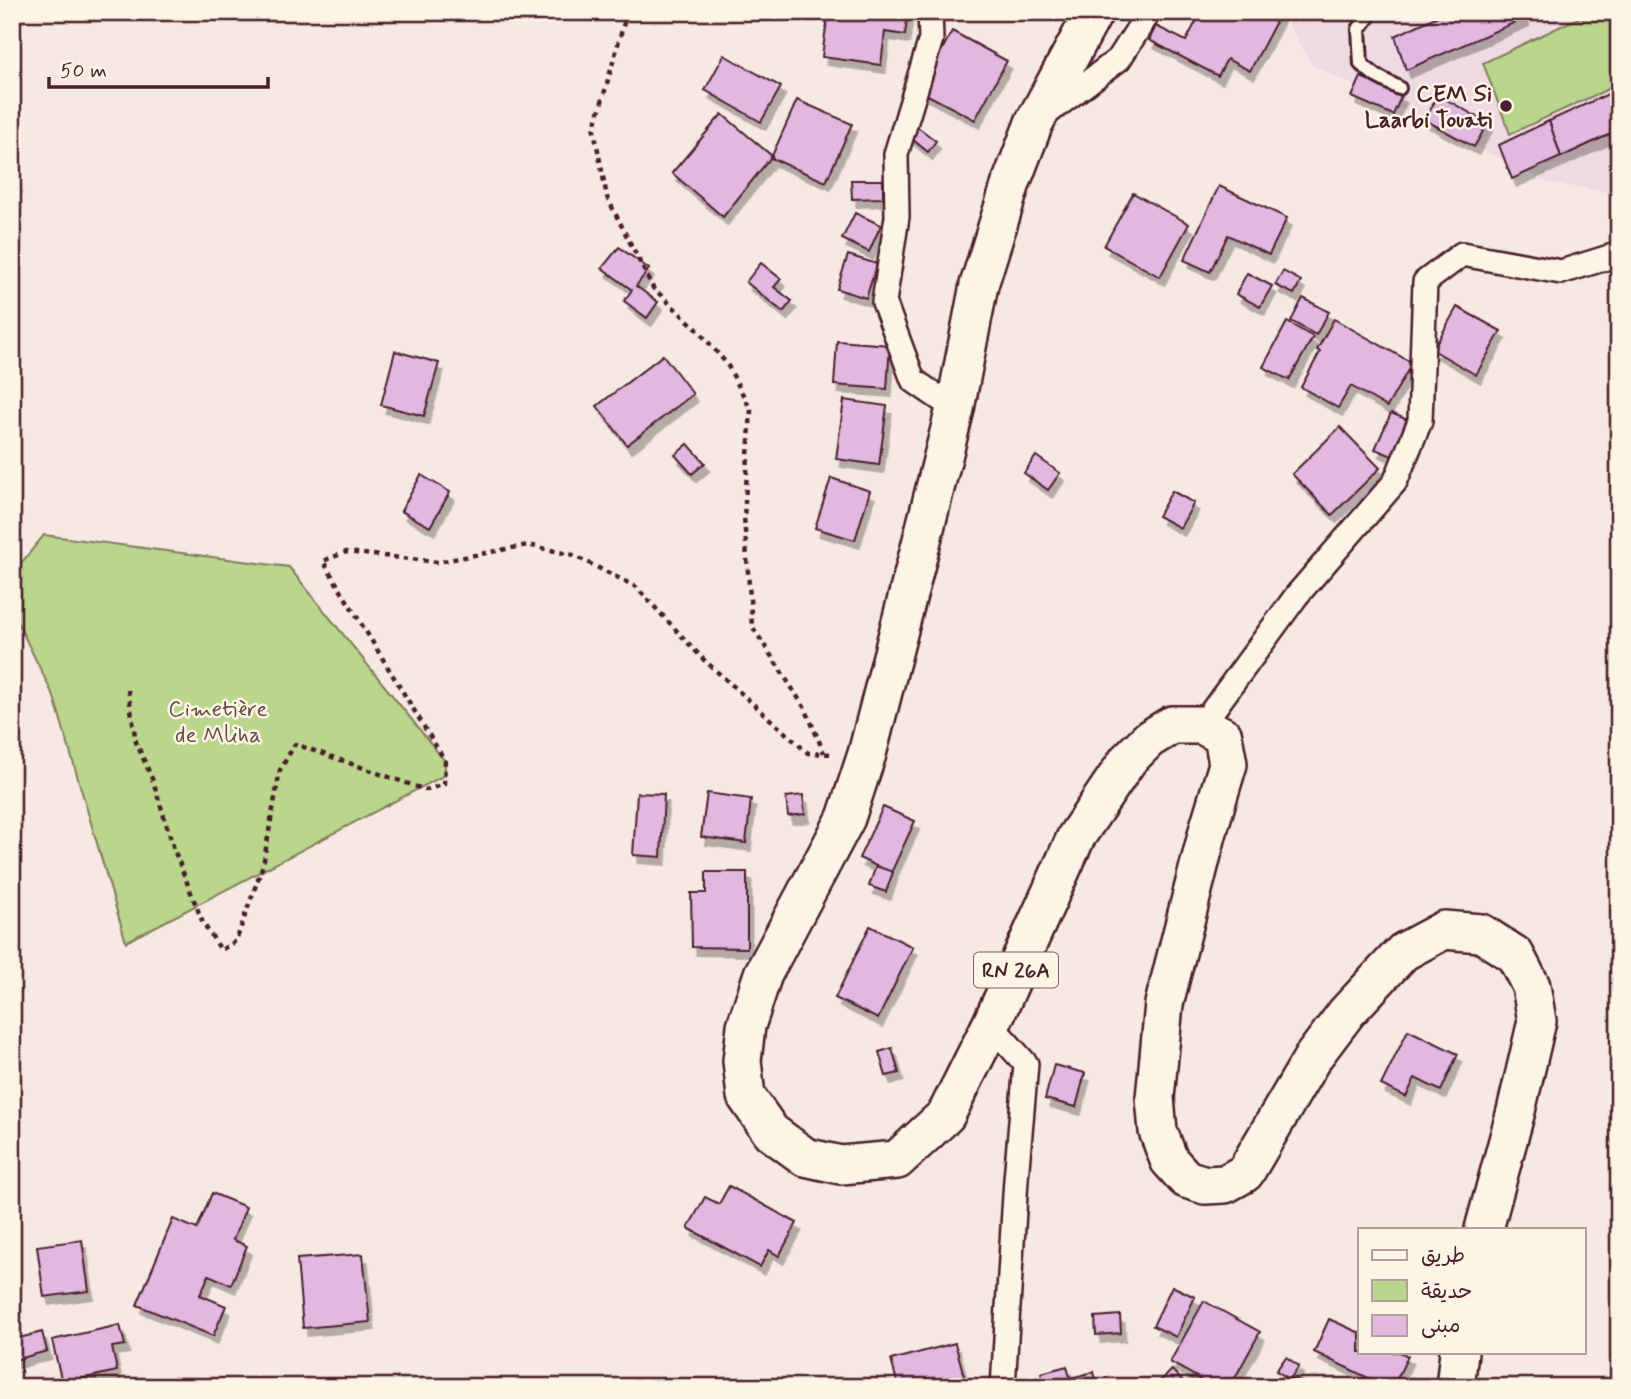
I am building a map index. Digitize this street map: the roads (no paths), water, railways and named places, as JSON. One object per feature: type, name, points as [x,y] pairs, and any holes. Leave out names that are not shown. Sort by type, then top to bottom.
[{"type":"main road","name":"RN 26A","points":[[1094,12],[1034,123],[1011,183],[979,285],[955,409],[867,754],[846,818],[762,974],[746,1026],[742,1060],[746,1096],[771,1132],[806,1157],[841,1165],[897,1160],[946,1115],[991,1025],[1076,837],[1128,760],[1150,740],[1172,725],[1202,725]]},
{"type":"main road","points":[[1202,725],[1223,736],[1228,764],[1209,827],[1164,1004],[1155,1098],[1158,1131],[1169,1160],[1186,1179],[1205,1185],[1225,1184],[1245,1173],[1313,1056],[1347,1012],[1403,952],[1444,930],[1481,933],[1515,955],[1531,986],[1537,1021],[1484,1228]]},
{"type":"main road","points":[[1455,1387],[1459,1354]]},
{"type":"street","points":[[930,12],[931,39],[896,154],[897,217],[884,302],[913,380],[955,409]]},
{"type":"street","points":[[1034,123],[1119,59],[1149,12]]},
{"type":"street","points":[[1202,725],[1297,595],[1395,482],[1420,422],[1425,282],[1462,254],[1561,272],[1619,254]]},
{"type":"street","points":[[991,1025],[1027,1064],[1016,1180],[1003,1387]]},
{"type":"lane","points":[[1371,12],[1359,29],[1361,64],[1376,76],[1399,88]]},
{"type":"place","name":"CEM Si Laarbi Touati","points":[[1506,106]]},
{"type":"park label","name":"Cimetière de Mliha","points":[[218,721]]}]
